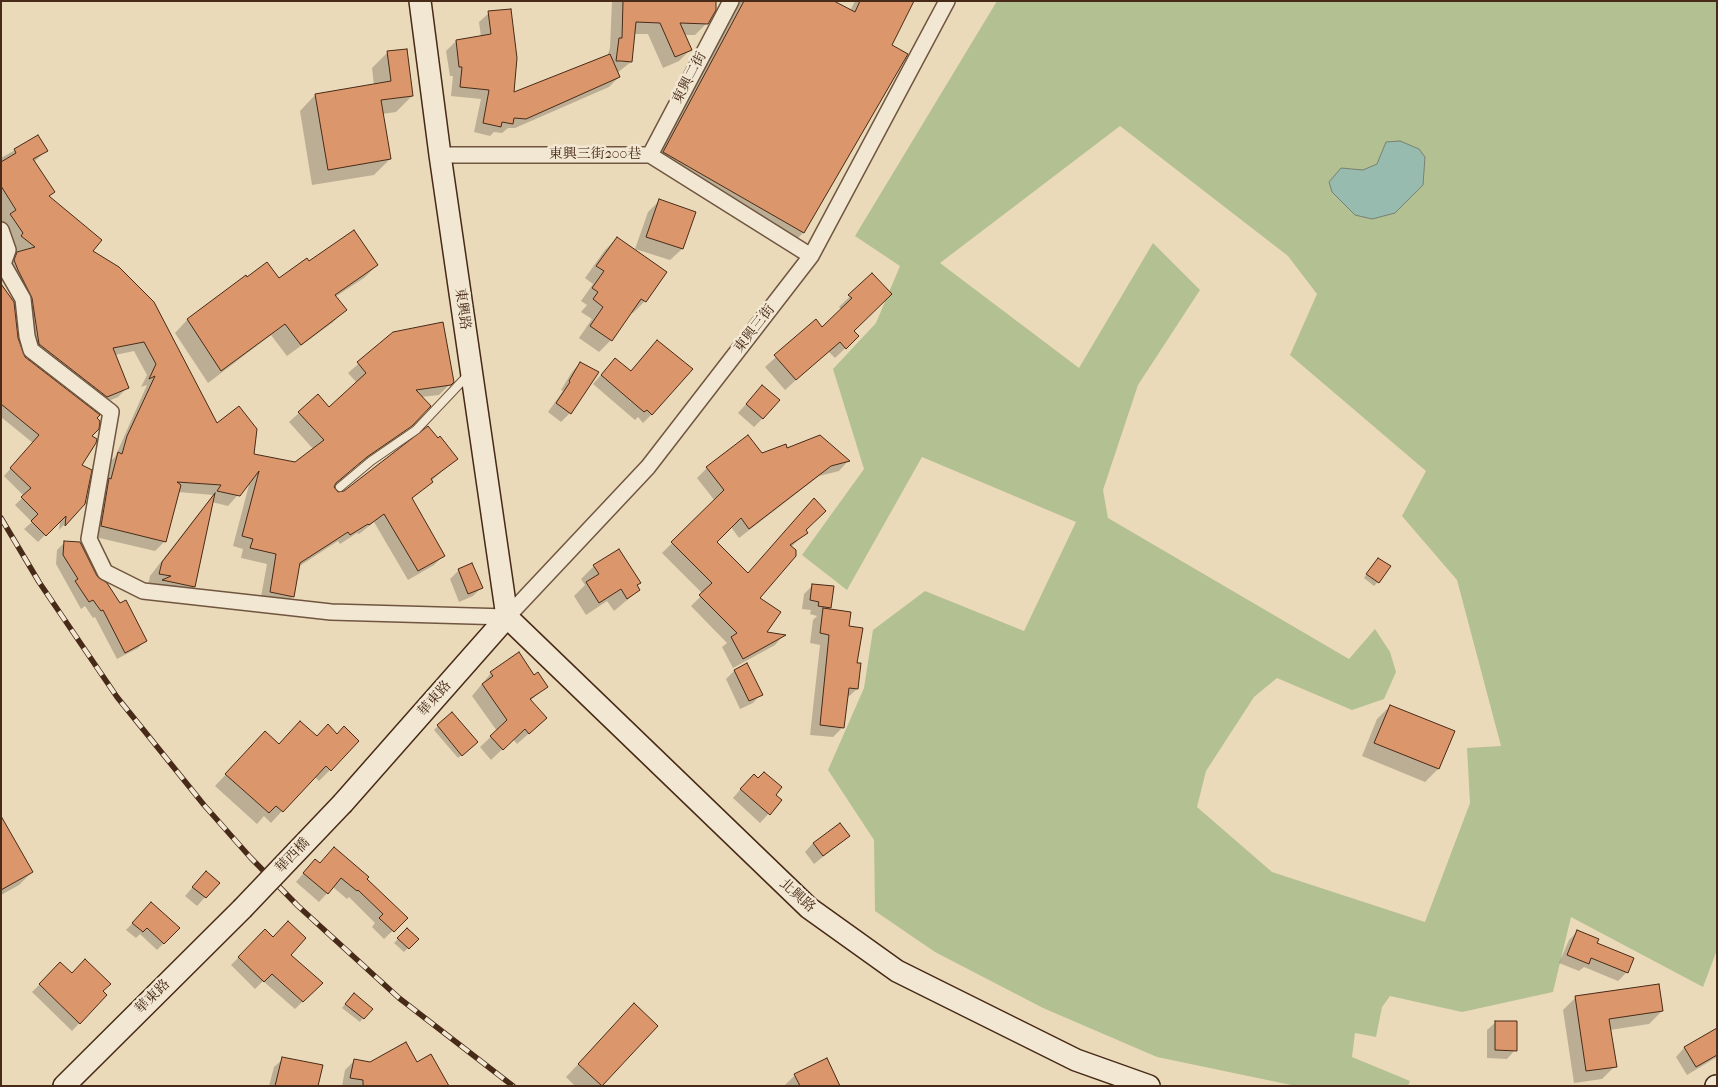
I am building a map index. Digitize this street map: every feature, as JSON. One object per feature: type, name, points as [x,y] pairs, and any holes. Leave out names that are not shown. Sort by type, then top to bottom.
[{"type":"street","name":"東興路","points":[[420,1],[440,155],[507,617]]},
{"type":"street","name":"東興二街","points":[[650,155],[731,1]]},
{"type":"street","name":"東興三街","points":[[507,617],[648,467],[811,256],[947,1]]},
{"type":"street","name":"東興三街200巷","points":[[440,155],[650,155],[811,256]]},
{"type":"street","points":[[1,230],[8,250],[3,264],[23,299],[27,336],[31,350],[110,412],[89,540],[105,572],[143,591],[301,609],[331,612],[507,617]]},
{"type":"street","name":"華東路","points":[[343,803],[507,617]]},
{"type":"street","name":"北興路","points":[[507,617],[808,908],[897,971],[1076,1060],[1149,1086]]},
{"type":"street","name":"華西橋","points":[[242,909],[343,803]]},
{"type":"street","name":"華東路","points":[[64,1086],[242,909]]},
{"type":"lane","points":[[340,487],[371,461],[416,430],[471,372]]},
{"type":"green space","points":[[997,1],[1717,1],[1717,950],[1703,987],[1571,917],[1553,992],[1462,1012],[1390,996],[1382,1007],[1376,1037],[1355,1033],[1352,1057],[1410,1081],[1408,1086],[1296,1086],[1157,1057],[1043,1008],[935,952],[875,911],[874,840],[828,770],[864,688],[873,630],[925,591],[1024,631],[1076,522],[922,457],[847,590],[802,555],[864,469],[833,369],[876,323],[900,266],[855,236]],"holes":[[[1120,126],[1288,256],[1317,294],[1290,355],[1426,471],[1402,516],[1457,580],[1501,746],[1467,748],[1470,803],[1425,922],[1272,872],[1197,807],[1206,771],[1254,697],[1277,678],[1352,710],[1384,699],[1396,672],[1390,652],[1375,629],[1349,659],[1108,518],[1103,490],[1138,385],[1200,290],[1153,243],[1079,368],[940,263]]]},
{"type":"water","points":[[1400,141],[1419,149],[1425,157],[1423,185],[1395,213],[1372,219],[1355,215],[1332,192],[1329,182],[1341,168],[1363,170],[1377,164],[1386,142]]},
{"type":"building","points":[[623,1],[716,1],[716,10],[708,24],[680,23],[692,50],[675,57],[660,23],[636,22],[632,62],[616,61],[619,38],[622,38]]},
{"type":"building","points":[[744,1],[834,1],[855,12],[860,1],[914,1],[892,45],[908,54],[804,233],[663,152]]},
{"type":"building","points":[[511,9],[517,58],[514,92],[610,54],[620,77],[526,119],[514,118],[513,124],[502,122],[501,127],[483,123],[489,90],[460,87],[462,67],[459,67],[456,40],[491,34],[488,11]]},
{"type":"building","points":[[407,49],[413,96],[381,100],[391,159],[328,170],[315,94],[391,81],[387,51]]},
{"type":"building","points":[[38,135],[48,151],[33,159],[55,192],[49,196],[102,240],[93,251],[119,267],[154,302],[217,423],[239,406],[257,429],[254,454],[295,462],[324,440],[298,412],[318,394],[329,407],[366,373],[357,362],[393,332],[443,322],[454,382],[451,385],[416,390],[431,406],[412,426],[367,457],[336,483],[334,487],[338,492],[344,491],[428,426],[438,438],[440,436],[458,459],[431,479],[433,482],[412,498],[445,556],[418,571],[384,514],[350,535],[348,532],[300,563],[294,597],[270,592],[276,554],[250,548],[253,539],[242,536],[259,471],[240,496],[217,491],[221,485],[177,482],[181,485],[166,542],[101,526],[109,478],[111,479],[118,452],[122,454],[127,436],[155,376],[149,379],[156,364],[144,342],[113,348],[129,388],[107,397],[39,344],[32,298],[14,260],[17,252],[35,247],[21,236],[23,233],[10,214],[16,210],[1,186],[1,162],[16,153],[14,149]]},
{"type":"building","points":[[659,199],[696,212],[683,249],[646,237]]},
{"type":"building","points":[[354,230],[378,265],[335,295],[347,310],[301,345],[285,324],[221,371],[187,319],[246,275],[247,277],[267,262],[279,278],[307,258],[309,261]]},
{"type":"building","points":[[617,237],[667,272],[646,302],[641,299],[612,341],[590,326],[603,307],[593,299],[598,292],[592,288],[604,271],[596,266]]},
{"type":"building","points":[[872,273],[892,294],[854,331],[859,336],[846,349],[840,342],[796,380],[774,355],[816,319],[822,327],[852,298],[848,295]]},
{"type":"building","points":[[1,284],[14,302],[18,338],[25,357],[100,415],[97,418],[100,421],[99,429],[92,436],[97,439],[96,443],[82,465],[92,470],[85,504],[65,526],[66,516],[46,536],[31,521],[38,514],[21,497],[31,488],[10,468],[39,435],[1,404]]},
{"type":"building","points":[[657,340],[693,369],[652,415],[647,410],[644,412],[601,375],[615,358],[631,371]]},
{"type":"building","points":[[580,362],[599,372],[571,414],[556,403]]},
{"type":"building","points":[[762,385],[780,400],[763,419],[746,404]]},
{"type":"building","points":[[748,435],[762,453],[786,444],[787,448],[820,435],[850,461],[831,466],[749,529],[741,518],[717,542],[748,573],[814,498],[826,511],[806,530],[808,533],[790,545],[796,550],[796,556],[760,598],[781,612],[767,632],[786,635],[743,659],[731,637],[737,633],[699,595],[712,583],[671,542],[724,490],[706,467]]},
{"type":"building","points":[[215,493],[195,587],[162,580],[171,576],[159,574],[162,562]]},
{"type":"building","points":[[64,541],[80,542],[97,576],[107,583],[120,603],[126,600],[147,641],[125,653],[103,610],[101,611],[93,600],[89,602],[75,581],[78,579],[63,555]]},
{"type":"building","points":[[619,549],[641,583],[637,585],[640,590],[627,599],[621,589],[599,603],[586,582],[599,574],[593,565]]},
{"type":"building","points":[[1378,558],[1391,566],[1379,583],[1366,574]]},
{"type":"building","points":[[472,563],[483,588],[468,594],[458,569]]},
{"type":"building","points":[[812,584],[834,586],[831,608],[818,606],[819,602],[810,600]]},
{"type":"building","points":[[823,608],[851,612],[849,626],[863,628],[857,663],[861,663],[858,689],[849,688],[844,728],[820,725],[829,635],[820,633]]},
{"type":"building","points":[[519,652],[534,675],[538,672],[548,687],[530,699],[547,718],[529,734],[525,729],[503,750],[490,736],[507,720],[482,684],[493,676],[490,672]]},
{"type":"building","points":[[747,663],[763,695],[749,701],[734,670]]},
{"type":"building","points":[[1390,705],[1455,731],[1439,769],[1374,743]]},
{"type":"building","points":[[452,712],[478,742],[462,756],[437,725]]},
{"type":"building","points":[[300,721],[317,736],[328,724],[337,734],[344,726],[359,741],[331,771],[326,766],[283,812],[276,806],[269,813],[225,774],[265,731],[279,744]]},
{"type":"building","points":[[764,772],[782,787],[776,795],[782,800],[770,815],[740,789],[754,774],[758,778]]},
{"type":"building","points":[[1,816],[33,872],[1,890]]},
{"type":"building","points":[[840,823],[850,836],[823,856],[813,843]]},
{"type":"building","points":[[334,847],[369,877],[367,879],[408,918],[394,932],[379,918],[383,914],[358,890],[341,878],[328,894],[303,873],[315,859],[320,863]]},
{"type":"building","points":[[206,871],[220,883],[206,898],[192,887]]},
{"type":"building","points":[[151,902],[180,928],[164,944],[147,928],[143,932],[132,923]]},
{"type":"building","points":[[288,921],[306,938],[291,955],[323,983],[303,1002],[272,974],[264,982],[238,957],[265,929],[273,937]]},
{"type":"building","points":[[407,928],[419,939],[409,949],[397,938]]},
{"type":"building","points":[[1577,930],[1599,939],[1597,943],[1634,958],[1628,973],[1591,958],[1589,964],[1567,955]]},
{"type":"building","points":[[85,959],[111,984],[103,991],[107,995],[80,1024],[39,984],[60,962],[72,973]]},
{"type":"building","points":[[1659,984],[1663,1011],[1609,1019],[1617,1067],[1586,1071],[1575,996]]},
{"type":"building","points":[[354,993],[373,1009],[364,1019],[345,1004]]},
{"type":"building","points":[[634,1003],[658,1026],[602,1086],[578,1064]]},
{"type":"building","points":[[1495,1021],[1517,1021],[1517,1051],[1495,1050]]},
{"type":"building","points":[[1717,1028],[1717,1055],[1696,1067],[1684,1047]]},
{"type":"building","points":[[406,1042],[417,1062],[431,1054],[449,1086],[363,1086],[363,1080],[350,1078],[354,1059],[370,1062]]},
{"type":"building","points":[[282,1057],[323,1065],[318,1086],[275,1086]]},
{"type":"building","points":[[827,1058],[840,1086],[800,1086],[794,1074]]},
{"type":"railway","points":[[1,518],[39,582],[117,697],[204,805],[250,857],[298,906],[399,998],[513,1086]]}]
